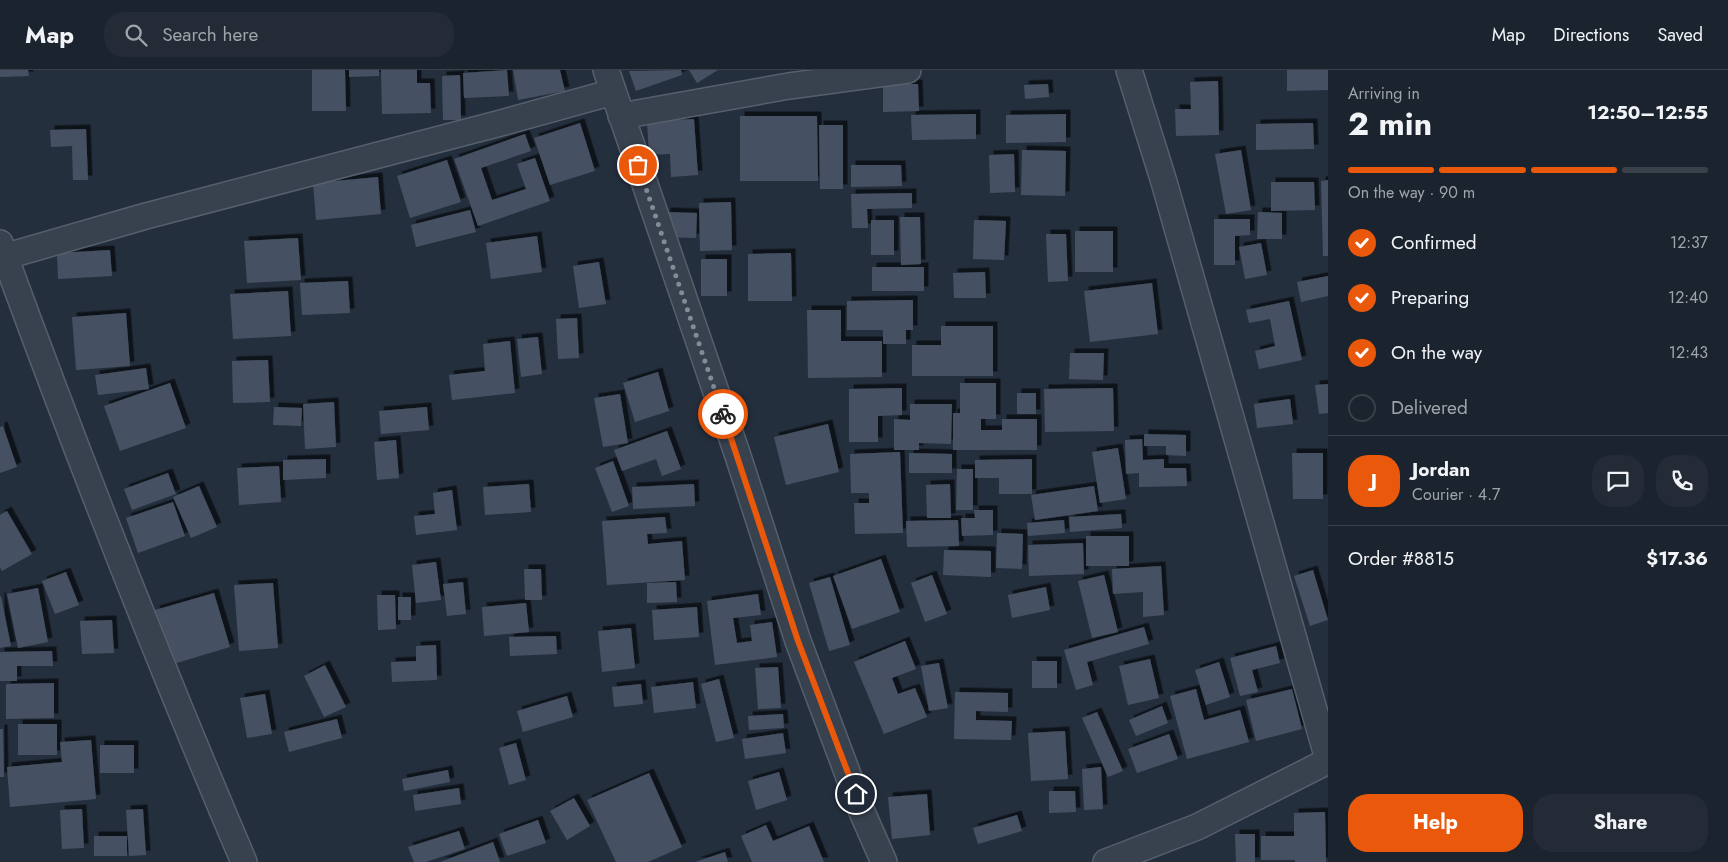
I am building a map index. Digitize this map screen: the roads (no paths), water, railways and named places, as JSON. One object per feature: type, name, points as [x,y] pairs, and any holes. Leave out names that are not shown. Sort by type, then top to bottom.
[{"type":"street","points":[[622,116],[789,86],[908,70]]},
{"type":"street","points":[[1106,862],[1197,827],[1328,760],[1164,182],[1129,70]]},
{"type":"street","points":[[244,862],[204,769],[77,449],[2,252],[497,124],[609,81],[738,456],[798,641],[862,812],[884,862]]}]
